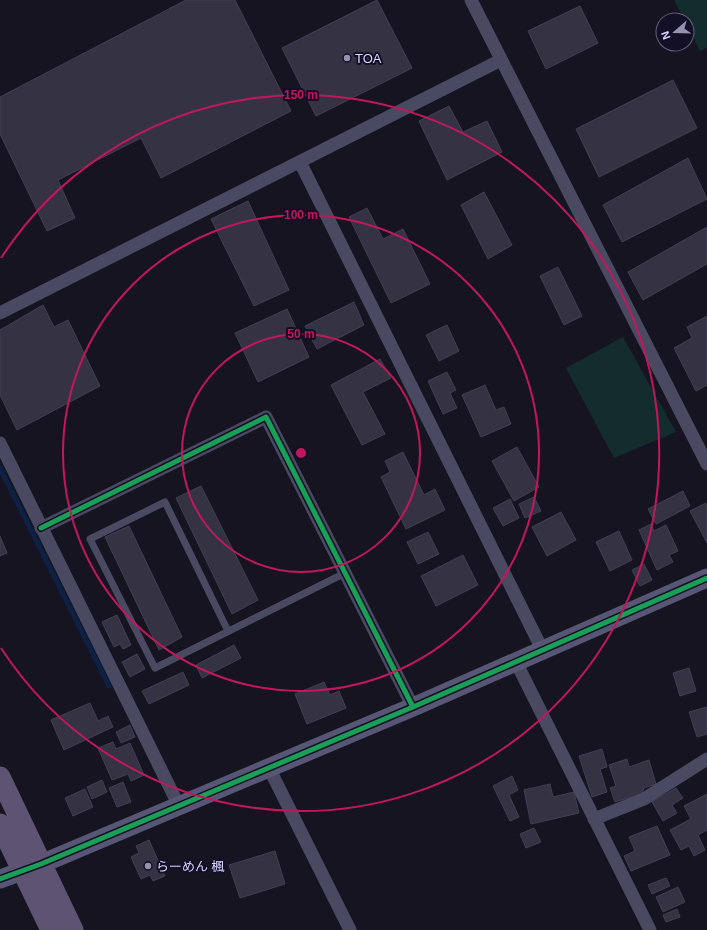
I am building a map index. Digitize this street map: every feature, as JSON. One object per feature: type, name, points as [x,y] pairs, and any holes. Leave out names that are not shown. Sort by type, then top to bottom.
[{"type":"main road","points":[[0,777],[32,867],[52,930]]},
{"type":"main road","points":[[0,824],[32,867],[73,930]]},
{"type":"street","points":[[471,0],[707,464]]},
{"type":"street","points":[[0,313],[501,60]]},
{"type":"street","points":[[300,162],[543,651]]},
{"type":"street","points":[[41,528],[266,417],[413,707]]},
{"type":"street","points":[[0,443],[179,806]]},
{"type":"street","points":[[0,879],[270,768],[543,651],[707,578]]},
{"type":"street","points":[[516,662],[650,930]]},
{"type":"street","points":[[594,819],[644,799],[707,759]]},
{"type":"street","points":[[270,768],[350,930]]},
{"type":"lane","points":[[228,631],[165,502],[90,539],[155,668],[345,573]]},
{"type":"green space","points":[[674,0],[707,0],[707,48],[700,51],[695,41],[695,12],[681,12]]},
{"type":"green space","points":[[623,337],[676,432],[614,458],[566,368]]},
{"type":"building","points":[[186,0],[235,0],[291,111],[161,178],[141,138],[58,180],[75,218],[47,231],[0,134],[0,97]]},
{"type":"building","name":"TOA","points":[[377,0],[412,68],[316,116],[282,48]]},
{"type":"building","points":[[580,6],[598,43],[546,69],[528,31]]},
{"type":"building","points":[[673,80],[697,128],[599,177],[576,129]]},
{"type":"building","points":[[449,106],[463,132],[487,121],[502,152],[447,180],[419,121]]},
{"type":"building","points":[[688,158],[707,199],[622,242],[603,205]]},
{"type":"building","points":[[484,192],[512,245],[488,259],[461,205]]},
{"type":"building","points":[[248,201],[289,290],[254,306],[211,219]]},
{"type":"building","points":[[367,208],[383,239],[403,229],[430,284],[391,303],[349,217]]},
{"type":"building","points":[[707,227],[707,264],[643,300],[628,272]]},
{"type":"building","points":[[558,267],[582,316],[564,325],[540,276]]},
{"type":"building","points":[[354,302],[364,325],[317,349],[305,326]]},
{"type":"building","points":[[43,305],[54,327],[68,320],[100,386],[17,430],[0,395],[0,330]]},
{"type":"building","points":[[287,309],[309,357],[258,382],[235,333]]},
{"type":"building","points":[[707,316],[707,385],[696,391],[674,348],[692,338],[687,327]]},
{"type":"building","points":[[447,325],[459,351],[439,361],[426,335]]},
{"type":"building","points":[[380,359],[391,378],[363,392],[385,434],[362,445],[331,385]]},
{"type":"building","points":[[447,372],[456,390],[450,393],[457,408],[443,414],[428,381]]},
{"type":"building","points":[[485,385],[496,410],[504,407],[511,424],[481,437],[462,395]]},
{"type":"building","points":[[517,447],[539,487],[514,501],[492,461]]},
{"type":"building","points":[[403,452],[424,495],[435,489],[445,510],[406,529],[381,477],[390,472],[385,461]]},
{"type":"building","points":[[201,486],[258,600],[232,614],[176,498]]},
{"type":"building","points":[[683,491],[690,506],[656,524],[648,509]]},
{"type":"building","points":[[534,497],[541,511],[525,518],[519,504]]},
{"type":"building","points":[[510,499],[519,518],[503,526],[493,508]]},
{"type":"building","points":[[706,503],[707,505],[707,543],[690,511]]},
{"type":"building","points":[[561,512],[576,540],[547,556],[532,527]]},
{"type":"building","points":[[651,524],[654,531],[666,525],[678,551],[669,555],[673,562],[657,570],[639,530]]},
{"type":"building","points":[[129,526],[182,637],[159,650],[105,537]]},
{"type":"building","points":[[619,531],[632,560],[610,571],[596,542]]},
{"type":"building","points":[[428,532],[439,554],[418,564],[407,542]]},
{"type":"building","points":[[0,536],[7,553],[0,556]]},
{"type":"building","points":[[463,555],[478,585],[436,606],[421,576]]},
{"type":"building","points":[[644,564],[652,580],[640,586],[632,570]]},
{"type":"building","points":[[117,615],[131,645],[123,649],[120,644],[114,647],[102,622]]},
{"type":"building","points":[[234,645],[241,658],[202,678],[196,665]]},
{"type":"building","points":[[137,654],[145,669],[130,677],[122,662]]},
{"type":"building","points":[[689,668],[696,691],[680,696],[673,673]]},
{"type":"building","points":[[183,672],[189,685],[149,704],[142,691]]},
{"type":"building","points":[[324,682],[330,695],[339,691],[346,708],[307,724],[295,694]]},
{"type":"building","points":[[90,703],[98,721],[108,716],[113,727],[64,750],[51,720]]},
{"type":"building","points":[[707,707],[707,734],[697,737],[689,712]]},
{"type":"building","points":[[130,725],[135,737],[121,743],[116,732]]},
{"type":"building","points":[[113,742],[116,749],[130,743],[144,775],[131,781],[128,774],[112,780],[98,748]]},
{"type":"building","points":[[602,749],[607,767],[600,769],[607,792],[592,797],[579,756]]},
{"type":"building","points":[[627,759],[629,767],[649,760],[656,784],[644,788],[642,794],[615,802],[610,788],[616,786],[609,765]]},
{"type":"building","points":[[512,776],[518,790],[509,795],[519,817],[510,821],[493,786]]},
{"type":"building","points":[[102,780],[107,792],[92,799],[87,787]]},
{"type":"building","points":[[123,782],[131,802],[117,807],[109,788]]},
{"type":"building","points":[[550,784],[553,797],[574,792],[579,813],[531,824],[524,790]]},
{"type":"building","points":[[676,788],[683,798],[672,805],[677,813],[663,821],[652,802]]},
{"type":"building","points":[[85,789],[93,807],[73,816],[65,798]]},
{"type":"building","points":[[707,794],[707,830],[698,835],[705,850],[694,856],[689,846],[681,850],[670,830],[691,819],[684,806]]},
{"type":"building","points":[[657,826],[670,855],[631,871],[624,856],[635,851],[629,837]]},
{"type":"building","points":[[534,828],[541,842],[526,848],[520,834]]},
{"type":"building","name":"らーめん 楓","points":[[149,840],[165,876],[153,881],[150,875],[141,879],[131,857],[139,853],[136,846]]},
{"type":"building","points":[[275,851],[285,884],[240,898],[229,865]]},
{"type":"building","points":[[666,878],[670,886],[652,894],[648,885]]},
{"type":"building","points":[[678,887],[685,902],[663,912],[656,897]]},
{"type":"building","points":[[677,909],[680,917],[666,922],[663,915]]},
{"type":"waterway","points":[[0,468],[109,686]]},
{"type":"cycle path","points":[[41,528],[266,417],[413,707]]},
{"type":"cycle path","points":[[0,879],[41,864],[413,707],[707,578]]},
{"type":"place","name":"TOA","points":[[347,58]]},
{"type":"place","name":"らーめん 楓","points":[[148,866]]}]
